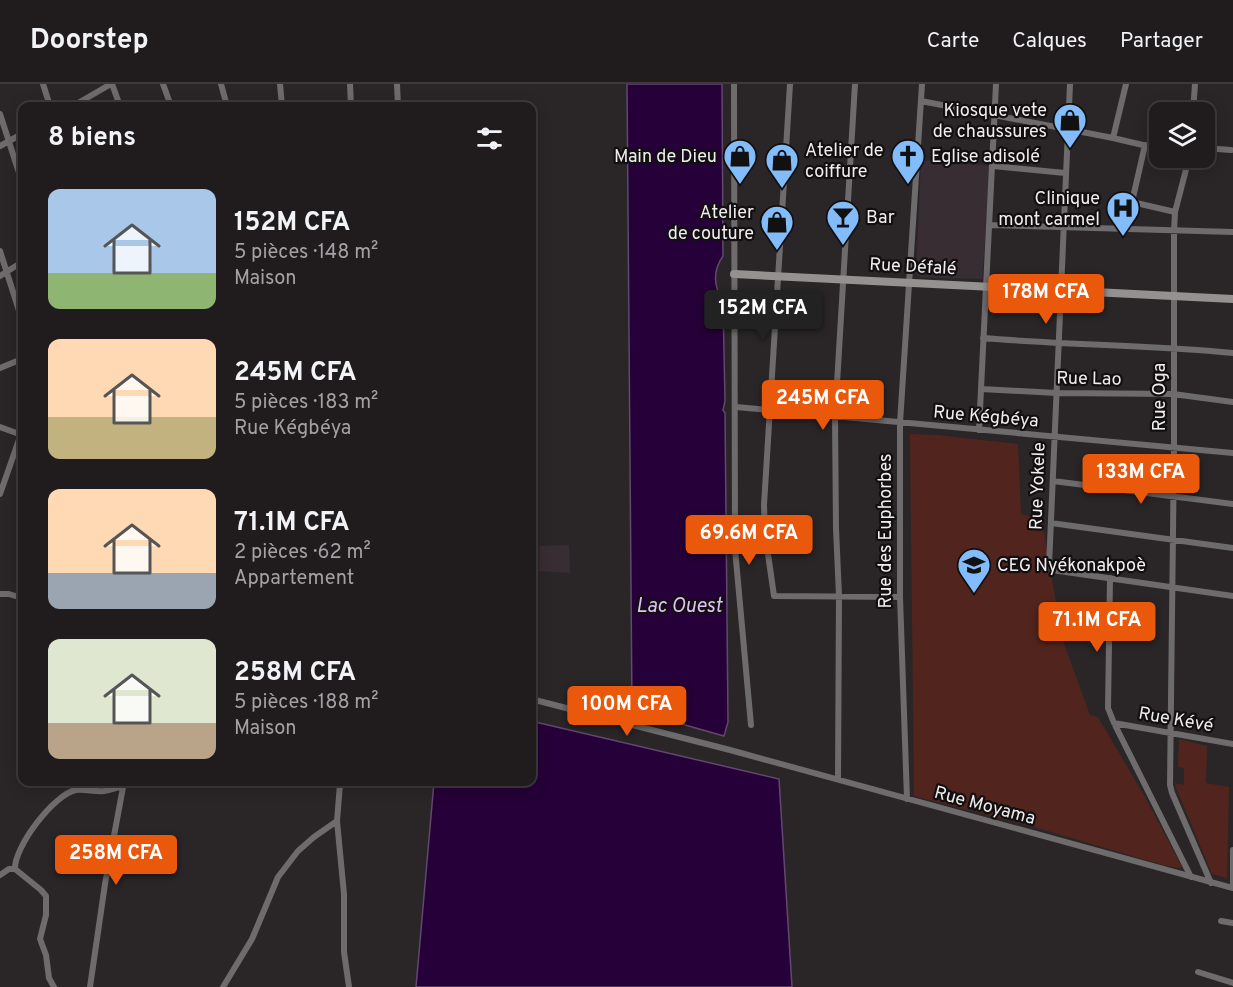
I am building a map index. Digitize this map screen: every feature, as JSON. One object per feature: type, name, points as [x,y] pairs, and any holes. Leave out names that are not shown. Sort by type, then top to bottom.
[{"type":"street","points":[[43,84],[49,102]]},
{"type":"street","points":[[92,84],[95,92]]},
{"type":"street","points":[[79,102],[112,84],[119,102]]},
{"type":"street","points":[[162,84],[169,102]]},
{"type":"street","points":[[221,84],[226,102]]},
{"type":"street","points":[[280,84],[282,102]]},
{"type":"street","points":[[350,84],[351,102]]},
{"type":"street","points":[[397,84],[398,102]]},
{"type":"street","points":[[734,84],[735,549],[751,725]]},
{"type":"street","points":[[790,84],[764,517],[774,596],[900,597]]},
{"type":"street","points":[[838,779],[839,596],[835,417],[855,84]]},
{"type":"street","name":"Rue des Euphorbes","points":[[907,799],[900,597],[900,423],[922,84]]},
{"type":"street","points":[[979,430],[996,84]]},
{"type":"street","name":"Rue Yokele","points":[[1070,84],[1049,566],[1052,570],[1110,578]]},
{"type":"street","points":[[1113,138],[1126,84]]},
{"type":"street","points":[[1193,102],[1195,84]]},
{"type":"street","points":[[921,101],[1149,146]]},
{"type":"street","points":[[0,114],[18,168]]},
{"type":"street","points":[[0,146],[18,136]]},
{"type":"street","points":[[1145,145],[1132,202],[1175,212]]},
{"type":"street","points":[[1215,149],[1231,150]]},
{"type":"street","points":[[993,165],[1065,173]]},
{"type":"street","name":"Rue Oga","points":[[1186,168],[1175,212],[1174,231],[1170,733],[1172,793],[1210,883]]},
{"type":"street","points":[[990,225],[1233,232]]},
{"type":"street","points":[[0,251],[18,307]]},
{"type":"street","points":[[0,276],[18,264]]},
{"type":"street","name":"Rue Défalé","points":[[734,274],[1233,299]]},
{"type":"street","points":[[983,338],[1057,344],[1173,347],[1233,353]]},
{"type":"street","points":[[0,368],[18,361]]},
{"type":"street","name":"Rue Lao","points":[[981,388],[1056,393],[1173,394],[1233,402]]},
{"type":"street","name":"Rue Kégbéya","points":[[736,407],[1233,453]]},
{"type":"street","points":[[0,427],[18,433]]},
{"type":"street","points":[[0,494],[18,445]]},
{"type":"street","points":[[1053,481],[1233,504]]},
{"type":"street","points":[[1051,524],[1233,548]]},
{"type":"street","points":[[1191,876],[1114,723],[1108,704],[1110,578],[1233,596]]},
{"type":"street","points":[[0,594],[18,597]]},
{"type":"street","name":"Rue Moyama","points":[[536,700],[838,779],[1233,888]]},
{"type":"street","name":"Rue Kévé","points":[[1114,723],[1233,744]]},
{"type":"street","points":[[15,869],[26,837],[47,811],[67,794],[75,790],[104,791],[118,786]]},
{"type":"street","points":[[90,987],[123,786]]},
{"type":"street","points":[[340,786],[337,821],[344,894],[344,952],[349,987]]},
{"type":"street","points":[[223,987],[252,939],[278,877],[298,851],[337,821]]},
{"type":"street","points":[[1233,850],[1233,888]]},
{"type":"street","points":[[0,875],[9,869],[15,869],[46,896],[46,915],[40,939],[46,955],[49,978],[54,987]]},
{"type":"street","points":[[1221,921],[1233,923]]},
{"type":"street","points":[[1198,972],[1233,983]]},
{"type":"shaded area","points":[[921,160],[991,166],[982,279],[920,277],[916,274]]},
{"type":"shaded area","points":[[910,434],[1018,444],[1021,514],[1042,520],[1062,638],[1090,715],[1098,717],[1145,797],[1182,867],[1163,865],[1034,827],[914,796]]},
{"type":"shaded area","points":[[569,545],[570,573],[539,571],[540,546]]},
{"type":"shaded area","points":[[1179,739],[1207,746],[1206,783],[1229,787],[1227,878],[1212,874],[1174,783],[1184,785],[1184,768],[1178,767]]},
{"type":"water","name":"Lac Ouest","points":[[627,84],[722,84],[723,256],[717,268],[716,279],[723,302],[725,401],[723,410],[725,413],[728,722],[724,736],[632,710]]},
{"type":"water","points":[[536,722],[779,779],[792,987],[416,987],[434,786],[536,786]]},
{"type":"place","name":"Kiosque vete de chaussures","points":[[1070,149]]},
{"type":"place","name":"Main de Dieu","points":[[740,185]]},
{"type":"place","name":"Eglise adisolé","points":[[908,185]]},
{"type":"place","name":"Atelier de coiffure","points":[[782,189]]},
{"type":"place","name":"Clinique mont carmel","points":[[1123,237]]},
{"type":"place","name":"Bar","points":[[843,246]]},
{"type":"place","name":"Atelier de couture","points":[[777,251]]},
{"type":"place","name":"CEG Nyékonakpoè","points":[[974,594]]}]
